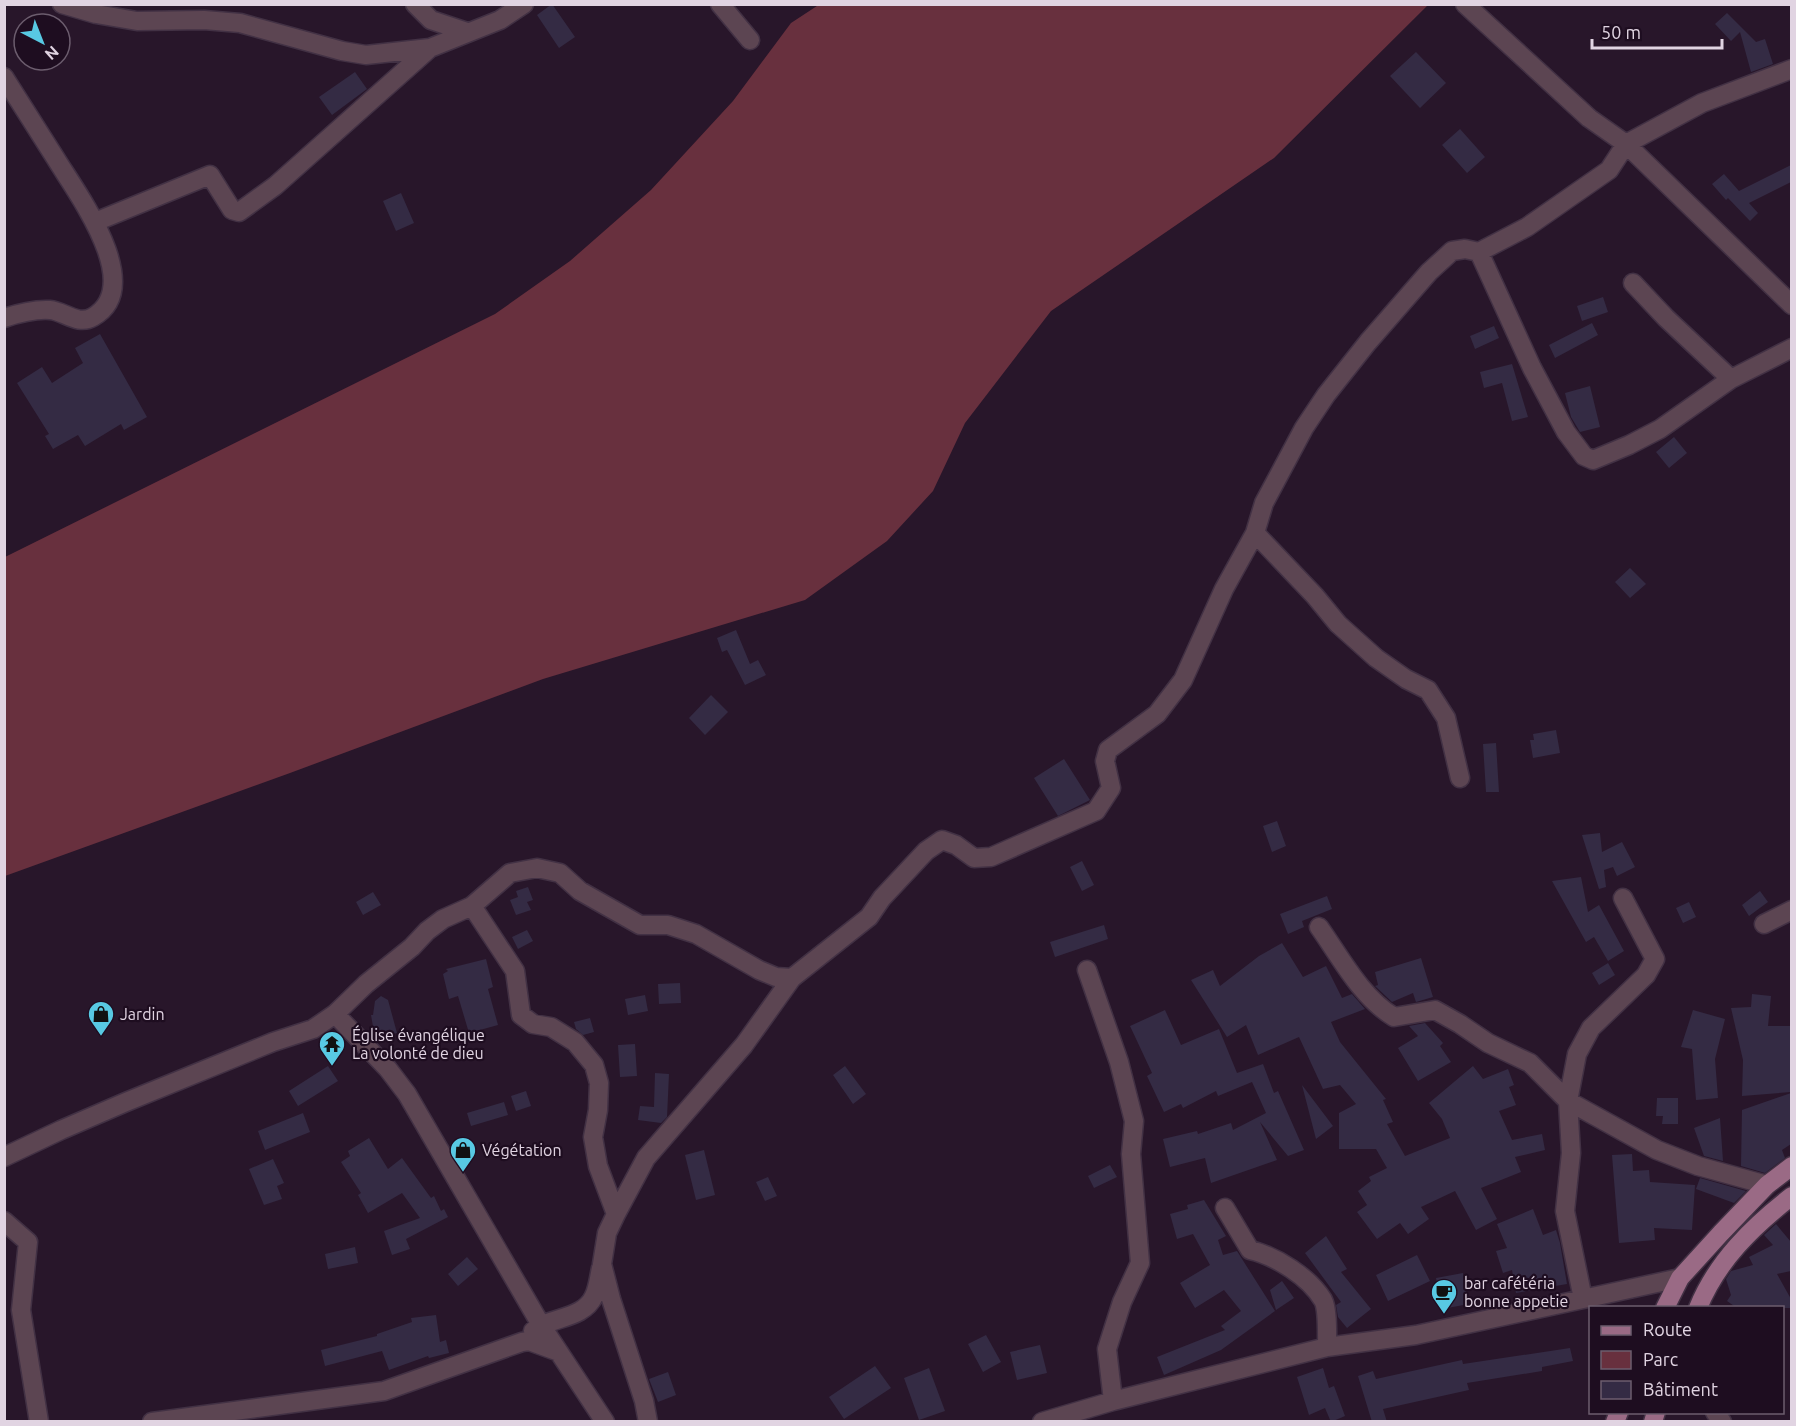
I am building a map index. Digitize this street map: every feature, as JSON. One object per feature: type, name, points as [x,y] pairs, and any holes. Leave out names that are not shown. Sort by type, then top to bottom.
[{"type":"main road","points":[[1666,1306],[1680,1278],[1767,1185],[1791,1166]]},
{"type":"main road","points":[[1699,1306],[1707,1286],[1726,1258],[1764,1218],[1791,1196]]},
{"type":"street","points":[[62,4],[96,14],[137,21],[204,20],[240,23],[342,51],[366,55],[430,48],[501,20],[524,4]]},
{"type":"street","points":[[415,4],[431,20],[467,32]]},
{"type":"street","points":[[720,4],[750,40]]},
{"type":"street","points":[[1465,4],[1589,118],[1626,144],[1791,305]]},
{"type":"street","points":[[95,222],[210,175],[232,210],[239,212],[275,186],[430,48]]},
{"type":"street","points":[[530,1341],[530,1334],[541,1325],[582,1311],[596,1294],[607,1233],[646,1158],[744,1045],[792,978],[869,917],[889,890],[926,851],[942,840],[956,845],[974,858],[991,857],[1096,811],[1111,788],[1105,761],[1108,750],[1158,714],[1183,680],[1224,589],[1255,533],[1264,503],[1304,428],[1333,386],[1429,272],[1452,251],[1465,249],[1479,252],[1527,227],[1609,170],[1626,144],[1702,103],[1791,69]]},
{"type":"street","points":[[4,77],[95,222],[109,256],[113,273],[113,286],[106,303],[93,317],[81,320],[53,310],[39,310],[4,318]]},
{"type":"street","points":[[1479,252],[1532,368],[1566,432],[1584,456],[1593,460],[1629,446],[1660,429],[1731,379],[1791,348]]},
{"type":"street","points":[[1633,283],[1666,318],[1731,379]]},
{"type":"street","points":[[1255,533],[1353,638],[1406,679],[1428,690],[1446,718],[1460,778]]},
{"type":"street","points":[[4,1157],[126,1102],[273,1042],[313,1029],[335,1014],[366,984],[412,947],[427,931],[443,919],[472,906],[510,873],[537,868],[560,873],[580,891],[640,925],[668,925],[689,931],[759,970],[776,977],[792,978]]},
{"type":"street","points":[[1583,1299],[1565,1211],[1571,1153],[1568,1101],[1577,1054],[1591,1028],[1646,975],[1655,959],[1623,898]]},
{"type":"street","points":[[472,906],[515,971],[521,1015],[533,1024],[551,1027],[575,1042],[594,1065],[599,1083],[598,1110],[593,1137],[598,1166],[616,1214]]},
{"type":"street","points":[[1764,924],[1791,910]]},
{"type":"street","points":[[1319,927],[1362,988],[1381,1008],[1394,1017],[1435,1010],[1488,1043],[1530,1063],[1568,1101],[1657,1150],[1698,1166],[1767,1185]]},
{"type":"street","points":[[1088,969],[1119,1062],[1134,1120],[1131,1154],[1140,1263],[1122,1302],[1107,1349],[1113,1401]]},
{"type":"street","points":[[335,1014],[388,1069],[407,1094],[541,1325],[604,1422]]},
{"type":"street","points":[[1225,1208],[1251,1250],[1267,1254],[1283,1263],[1308,1283],[1324,1302],[1327,1347]]},
{"type":"street","points":[[4,1221],[28,1242],[21,1310],[39,1422]]},
{"type":"street","points":[[602,1264],[644,1401],[648,1422]]},
{"type":"street","points":[[1042,1422],[1113,1401],[1327,1347],[1416,1335],[1680,1278]]},
{"type":"street","points":[[152,1422],[384,1391],[522,1342],[530,1341],[560,1352]]},
{"type":"green space","points":[[820,4],[1428,5],[1274,158],[1051,311],[965,423],[933,491],[887,541],[805,600],[543,679],[5,876],[5,557],[495,314],[570,261],[651,190],[733,101],[791,23]]},
{"type":"building","points":[[552,4],[575,37],[559,48],[537,15]]},
{"type":"building","points":[[1727,13],[1756,42],[1765,39],[1773,64],[1751,72],[1740,32],[1731,41],[1715,24]]},
{"type":"building","points":[[1416,52],[1446,83],[1420,108],[1390,76]]},
{"type":"building","points":[[355,72],[367,89],[332,115],[319,97]]},
{"type":"building","points":[[1460,129],[1485,157],[1467,173],[1442,145]]},
{"type":"building","points":[[1791,165],[1791,182],[1749,203],[1758,213],[1750,221],[1712,184],[1724,174],[1739,191]]},
{"type":"building","points":[[401,193],[414,223],[396,231],[383,201]]},
{"type":"building","points":[[1603,297],[1608,312],[1582,321],[1577,306]]},
{"type":"building","points":[[1592,323],[1598,335],[1555,358],[1549,345]]},
{"type":"building","points":[[1494,326],[1499,338],[1475,349],[1470,336]]},
{"type":"building","points":[[100,334],[147,417],[124,430],[121,424],[85,446],[78,435],[53,449],[45,436],[49,434],[17,383],[42,367],[52,383],[83,363],[75,348]]},
{"type":"building","points":[[1512,364],[1528,417],[1512,421],[1502,383],[1484,388],[1480,372]]},
{"type":"building","points":[[1590,386],[1600,427],[1580,432],[1571,417],[1565,393]]},
{"type":"building","points":[[1674,437],[1687,453],[1669,468],[1656,452]]},
{"type":"building","points":[[1630,568],[1646,584],[1630,598],[1615,582]]},
{"type":"building","points":[[736,630],[750,664],[758,660],[766,675],[745,685],[727,650],[722,652],[717,638]]},
{"type":"building","points":[[711,695],[728,712],[705,735],[689,718]]},
{"type":"building","points":[[1556,730],[1560,753],[1533,758],[1530,740],[1534,740],[1533,734]]},
{"type":"building","points":[[1496,743],[1499,792],[1486,792],[1483,744]]},
{"type":"building","points":[[1064,759],[1090,800],[1058,816],[1034,778]]},
{"type":"building","points":[[1277,821],[1286,846],[1272,852],[1263,826]]},
{"type":"building","points":[[1600,833],[1602,852],[1622,842],[1635,867],[1617,876],[1613,867],[1604,870],[1606,887],[1599,889],[1582,835]]},
{"type":"building","points":[[1082,861],[1094,885],[1082,891],[1070,867]]},
{"type":"building","points":[[1581,877],[1588,912],[1599,905],[1624,951],[1608,961],[1594,937],[1586,942],[1552,881]]},
{"type":"building","points":[[528,887],[533,900],[527,902],[531,910],[516,915],[510,900],[518,897],[516,891]]},
{"type":"building","points":[[1760,891],[1768,902],[1749,916],[1742,905]]},
{"type":"building","points":[[373,892],[381,905],[363,915],[356,902]]},
{"type":"building","points":[[1327,896],[1332,909],[1302,921],[1304,927],[1288,934],[1280,914]]},
{"type":"building","points":[[1689,902],[1696,917],[1683,923],[1676,908]]},
{"type":"building","points":[[1104,925],[1108,939],[1055,957],[1050,942]]},
{"type":"building","points":[[527,930],[533,941],[518,949],[512,937]]},
{"type":"building","points":[[1282,943],[1303,977],[1326,966],[1342,998],[1352,994],[1365,1009],[1331,1022],[1340,1042],[1386,1099],[1383,1100],[1393,1122],[1387,1124],[1405,1156],[1450,1138],[1442,1119],[1429,1103],[1473,1066],[1483,1079],[1508,1069],[1514,1085],[1509,1087],[1516,1105],[1499,1111],[1512,1140],[1542,1134],[1545,1150],[1515,1157],[1521,1172],[1481,1188],[1497,1219],[1476,1230],[1455,1191],[1421,1207],[1429,1219],[1408,1234],[1400,1223],[1377,1239],[1357,1212],[1367,1205],[1358,1191],[1371,1181],[1369,1177],[1387,1168],[1376,1149],[1339,1149],[1339,1113],[1356,1104],[1340,1085],[1323,1089],[1299,1037],[1258,1055],[1246,1025],[1227,1037],[1191,980],[1213,970],[1220,986],[1259,956]]},
{"type":"building","points":[[1421,958],[1433,997],[1416,1002],[1413,993],[1392,1002],[1375,986],[1378,985],[1375,972]]},
{"type":"building","points":[[486,959],[493,987],[488,989],[498,1025],[469,1033],[458,996],[449,999],[443,974],[448,971],[446,969]]},
{"type":"building","points":[[1608,963],[1615,975],[1599,985],[1592,973]]},
{"type":"building","points":[[680,983],[681,1003],[659,1004],[658,984]]},
{"type":"building","points":[[1752,994],[1771,996],[1768,1026],[1791,1026],[1791,1092],[1742,1096],[1743,1060],[1731,1008],[1751,1007]]},
{"type":"building","points":[[645,995],[648,1011],[628,1015],[625,999]]},
{"type":"building","points":[[381,996],[388,1000],[397,1033],[375,1038],[371,1015],[373,1015],[375,1001]]},
{"type":"building","points":[[1165,1010],[1181,1045],[1219,1029],[1237,1073],[1263,1064],[1274,1093],[1278,1091],[1304,1150],[1288,1156],[1260,1122],[1277,1160],[1211,1183],[1205,1158],[1170,1167],[1163,1139],[1197,1131],[1198,1134],[1231,1123],[1233,1130],[1266,1113],[1252,1082],[1218,1096],[1216,1091],[1183,1108],[1181,1104],[1164,1112],[1147,1076],[1152,1073],[1130,1026]]},
{"type":"building","points":[[1693,1010],[1725,1019],[1715,1059],[1718,1098],[1696,1100],[1692,1049],[1681,1047]]},
{"type":"building","points":[[590,1018],[594,1032],[583,1035],[576,1029],[574,1022]]},
{"type":"building","points":[[1425,1023],[1443,1043],[1440,1046],[1451,1062],[1418,1081],[1398,1048],[1418,1036],[1409,1026]]},
{"type":"building","points":[[635,1044],[637,1076],[620,1077],[618,1045]]},
{"type":"building","points":[[328,1066],[338,1081],[298,1106],[289,1091]]},
{"type":"building","points":[[845,1066],[866,1094],[853,1104],[833,1075]]},
{"type":"building","points":[[655,1073],[669,1074],[667,1117],[661,1123],[638,1120],[640,1106],[654,1107]]},
{"type":"building","points":[[1302,1085],[1333,1126],[1316,1139]]},
{"type":"building","points":[[526,1091],[531,1106],[516,1111],[511,1096]]},
{"type":"building","points":[[1791,1093],[1791,1144],[1782,1150],[1785,1158],[1765,1173],[1741,1166],[1742,1110]]},
{"type":"building","points":[[1657,1098],[1678,1098],[1678,1124],[1662,1124],[1663,1116],[1656,1116]]},
{"type":"building","points":[[504,1102],[508,1115],[471,1126],[467,1113]]},
{"type":"building","points":[[303,1113],[310,1132],[265,1150],[258,1131]]},
{"type":"building","points":[[1720,1118],[1723,1161],[1704,1156],[1694,1128]]},
{"type":"building","points":[[369,1138],[388,1169],[402,1158],[431,1198],[434,1196],[441,1211],[444,1209],[448,1217],[406,1239],[410,1249],[392,1255],[384,1231],[420,1218],[402,1193],[368,1213],[358,1195],[361,1193],[341,1162],[350,1156],[348,1151]]},
{"type":"building","points":[[704,1150],[715,1195],[696,1200],[685,1155]]},
{"type":"building","points":[[1632,1154],[1633,1171],[1649,1170],[1650,1182],[1695,1185],[1692,1230],[1654,1228],[1655,1240],[1619,1243],[1612,1155]]},
{"type":"building","points":[[273,1159],[284,1183],[277,1186],[282,1199],[264,1205],[249,1169]]},
{"type":"building","points":[[1110,1165],[1117,1177],[1094,1188],[1088,1176]]},
{"type":"building","points":[[768,1177],[777,1196],[765,1201],[756,1182]]},
{"type":"building","points":[[1700,1178],[1746,1191],[1734,1203],[1696,1189]]},
{"type":"building","points":[[1204,1200],[1226,1236],[1218,1240],[1223,1255],[1237,1251],[1275,1311],[1221,1350],[1164,1375],[1157,1357],[1225,1330],[1221,1326],[1241,1311],[1224,1290],[1195,1308],[1180,1283],[1210,1265],[1193,1234],[1177,1239],[1170,1214],[1188,1209],[1187,1205]]},
{"type":"building","points":[[1533,1209],[1543,1235],[1556,1230],[1567,1284],[1516,1293],[1512,1270],[1503,1273],[1496,1251],[1507,1248],[1497,1224]]},
{"type":"building","points":[[1776,1224],[1791,1242],[1791,1271],[1777,1274],[1791,1299],[1791,1308],[1734,1306],[1727,1301],[1731,1295],[1726,1279],[1731,1271],[1753,1265],[1749,1257],[1773,1245],[1764,1235]]},
{"type":"building","points":[[1326,1236],[1347,1269],[1341,1272],[1371,1309],[1347,1328],[1338,1317],[1336,1305],[1341,1302],[1305,1253]]},
{"type":"building","points":[[355,1247],[358,1263],[328,1269],[325,1254]]},
{"type":"building","points":[[1417,1255],[1430,1281],[1388,1301],[1376,1275]]},
{"type":"building","points":[[467,1257],[478,1269],[458,1286],[448,1274]]},
{"type":"building","points":[[1463,1273],[1469,1304],[1442,1309],[1436,1278]]},
{"type":"building","points":[[1282,1281],[1294,1298],[1276,1310],[1270,1290]]},
{"type":"building","points":[[436,1315],[440,1342],[446,1340],[449,1353],[429,1358],[428,1356],[389,1370],[382,1351],[325,1366],[321,1350],[377,1336],[377,1334],[412,1322],[411,1318]]},
{"type":"building","points":[[986,1335],[1001,1362],[983,1372],[968,1344]]},
{"type":"building","points":[[1040,1345],[1047,1373],[1017,1380],[1010,1352]]},
{"type":"building","points":[[1570,1348],[1573,1361],[1542,1367],[1542,1371],[1467,1383],[1469,1390],[1383,1409],[1387,1422],[1372,1422],[1358,1376],[1373,1371],[1376,1379],[1462,1360],[1463,1364]]},
{"type":"building","points":[[875,1366],[891,1388],[844,1419],[829,1397]]},
{"type":"building","points":[[929,1368],[945,1411],[919,1420],[904,1378]]},
{"type":"building","points":[[1323,1368],[1329,1388],[1334,1386],[1345,1416],[1331,1422],[1325,1408],[1309,1415],[1297,1377]]},
{"type":"building","points":[[668,1372],[676,1395],[658,1402],[649,1379]]},
{"type":"place","name":"Jardin","points":[[101,1037]]},
{"type":"place","name":"Église évangélique La volonté de dieu","points":[[332,1067]]},
{"type":"place","name":"Végétation","points":[[463,1173]]},
{"type":"place","name":"bar cafétéria bonne appetie","points":[[1444,1315]]}]
